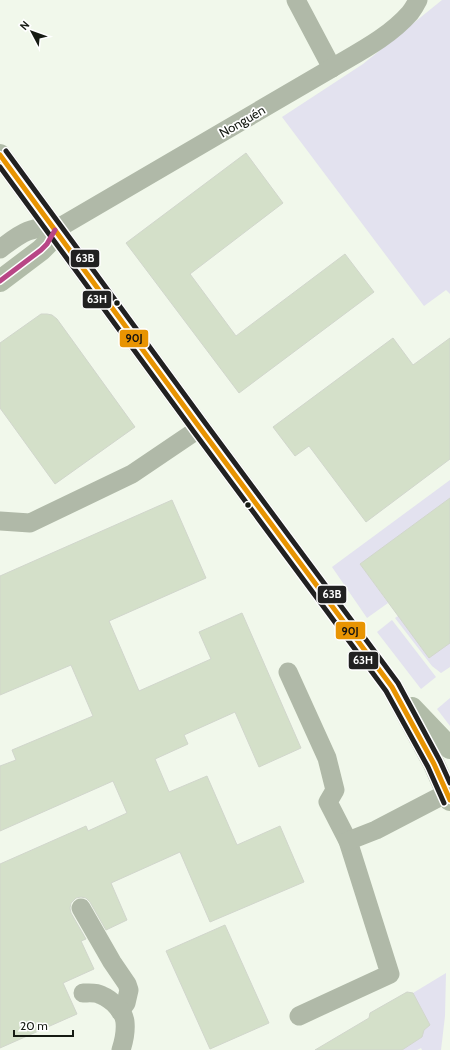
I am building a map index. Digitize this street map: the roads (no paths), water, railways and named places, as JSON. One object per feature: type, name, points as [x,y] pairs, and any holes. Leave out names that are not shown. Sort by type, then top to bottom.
[{"type":"main road","points":[[0,155],[392,687],[450,748]]},
{"type":"main road","points":[[0,280],[42,250],[55,230]]},
{"type":"main road","points":[[392,687],[434,764],[449,796]]},
{"type":"street","points":[[296,0],[332,68]]},
{"type":"street","name":"Nonguén","points":[[55,230],[369,47],[394,28],[410,12],[418,0]]},
{"type":"street","points":[[0,249],[28,230],[47,228],[55,230]]},
{"type":"street","points":[[0,521],[30,523],[132,474],[200,428]]},
{"type":"street","points":[[288,672],[327,758],[335,790],[328,802],[348,841],[390,974],[299,1016]]},
{"type":"street","points":[[348,841],[376,830],[449,796]]},
{"type":"street","points":[[81,908],[112,962],[127,984],[129,990],[126,1003],[120,1011]]},
{"type":"street","points":[[83,993],[101,994],[110,1000],[120,1011],[125,1021],[125,1034],[122,1050]]}]
